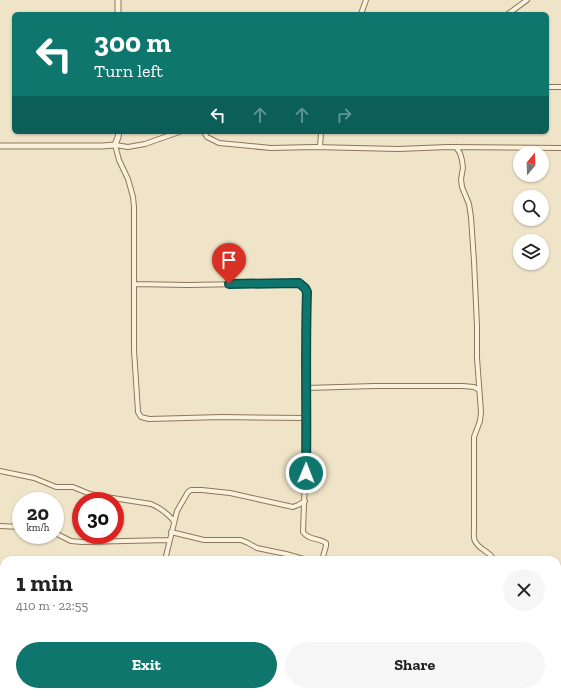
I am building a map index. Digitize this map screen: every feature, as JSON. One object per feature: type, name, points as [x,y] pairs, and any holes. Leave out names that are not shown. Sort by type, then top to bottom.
[{"type":"street","points":[[118,0],[118,12]]},
{"type":"street","points":[[362,12],[366,0]]},
{"type":"street","points":[[511,12],[527,0]]},
{"type":"street","points":[[549,87],[561,87]]},
{"type":"street","points":[[119,134],[115,145],[119,160],[128,179],[134,207],[134,358],[138,412],[142,417],[149,420],[222,417],[306,418]]},
{"type":"street","points":[[0,146],[115,145],[128,147],[145,144],[173,134]]},
{"type":"street","points":[[205,134],[207,137],[219,144],[271,148],[561,148]]},
{"type":"street","points":[[320,147],[321,134]]},
{"type":"street","points":[[456,147],[462,160],[462,187],[469,204],[475,269],[477,326],[476,358],[481,412],[480,421],[474,437],[475,541],[479,547],[492,556]]},
{"type":"street","points":[[134,284],[188,285],[299,283],[305,288],[307,292],[306,448],[303,532],[307,537],[319,539],[326,543],[324,556]]},
{"type":"street","points":[[306,388],[463,386],[474,387],[479,390]]},
{"type":"street","points":[[0,471],[34,478],[56,487],[73,487],[90,494],[151,504],[157,506],[168,514],[174,521]]},
{"type":"street","points":[[166,556],[177,511],[188,492],[191,490],[230,493],[293,507],[298,506],[304,501]]},
{"type":"street","points":[[0,526],[12,527]]},
{"type":"street","points":[[171,532],[204,540],[241,540],[257,548],[293,556]]},
{"type":"street","points":[[64,538],[70,541],[82,542],[170,540]]},
{"type":"route","points":[[229,284],[299,283],[307,292],[306,473]]}]
